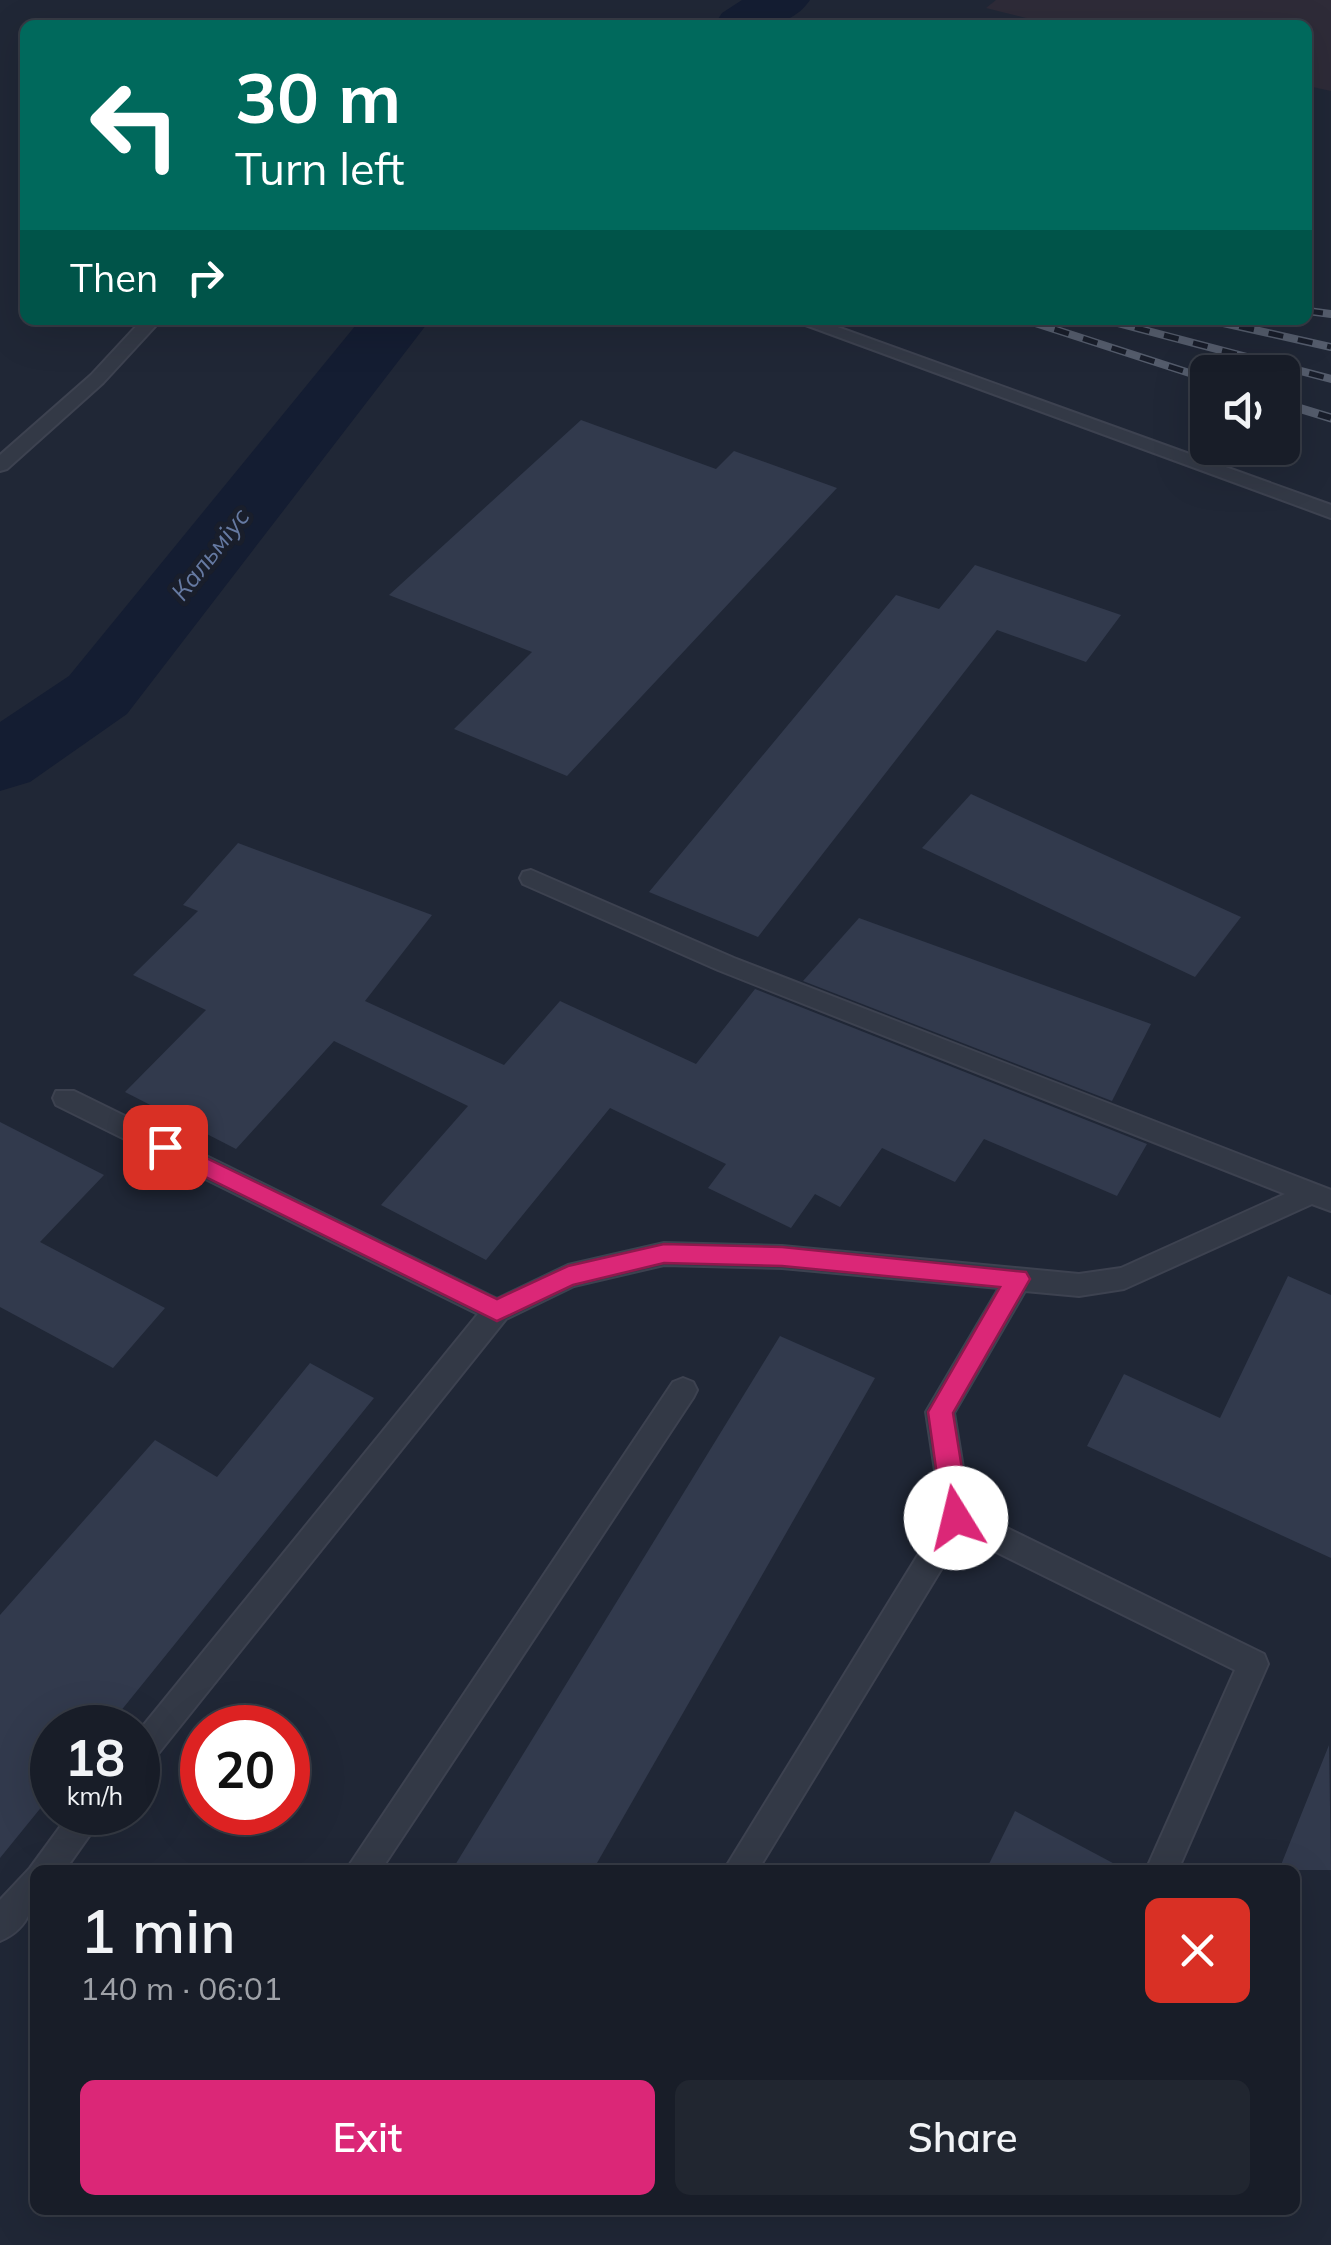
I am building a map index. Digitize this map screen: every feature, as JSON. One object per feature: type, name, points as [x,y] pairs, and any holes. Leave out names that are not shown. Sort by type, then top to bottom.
[{"type":"lane","points":[[0,465],[96,378],[147,325]]},
{"type":"lane","points":[[815,325],[1331,512]]},
{"type":"lane","points":[[531,878],[726,964],[1321,1197]]},
{"type":"lane","points":[[65,1098],[497,1311]]},
{"type":"lane","points":[[160,1728],[497,1311],[568,1276],[664,1254],[782,1257],[1078,1285],[1124,1278],[1321,1197]]},
{"type":"lane","points":[[743,1865],[956,1518],[940,1412],[1018,1279]]},
{"type":"lane","points":[[365,1865],[683,1390]]},
{"type":"lane","points":[[956,1518],[1253,1664],[1164,1865]]},
{"type":"lane","points":[[49,1865],[73,1835]]},
{"type":"lane","points":[[0,1925],[30,1888]]},
{"type":"shaded area","points":[[996,0],[1331,0],[1331,91],[1312,87],[1312,20],[1035,20],[986,8]]},
{"type":"building","points":[[581,420],[716,469],[734,451],[837,488],[567,776],[454,729],[532,652],[389,595]]},
{"type":"building","points":[[975,565],[1121,615],[1086,662],[997,630],[758,937],[649,892],[896,595],[939,609]]},
{"type":"building","points":[[971,794],[1241,917],[1195,977],[922,848]]},
{"type":"building","points":[[238,843],[432,915],[365,1001],[504,1065],[560,1001],[696,1064],[755,989],[1147,1144],[1117,1196],[984,1139],[955,1182],[882,1148],[840,1207],[815,1194],[791,1228],[708,1188],[726,1164],[610,1108],[486,1260],[381,1205],[468,1106],[334,1041],[236,1149],[125,1092],[206,1010],[133,975],[198,911],[183,905]]},
{"type":"building","points":[[859,918],[1151,1024],[1112,1101],[803,981]]},
{"type":"building","points":[[0,1122],[104,1175],[40,1242],[165,1308],[113,1368],[0,1307]]},
{"type":"building","points":[[1288,1276],[1331,1295],[1331,1558],[1087,1446],[1124,1374],[1220,1418]]},
{"type":"building","points":[[780,1336],[875,1378],[596,1865],[455,1865]]},
{"type":"building","points":[[310,1363],[374,1398],[126,1705],[30,1705],[30,1821],[0,1858],[0,1615],[155,1440],[217,1477]]},
{"type":"building","points":[[1329,1745],[1331,1870],[1300,1870],[1300,1865],[1281,1865]]},
{"type":"building","points":[[1015,1811],[1117,1865],[988,1865]]},
{"type":"waterway","name":"Кальміус","points":[[751,20],[781,0]]},
{"type":"waterway","name":"Кальміус","points":[[0,762],[98,695],[392,325]]},
{"type":"railway","points":[[1312,312],[1331,314]]},
{"type":"railway","points":[[1041,325],[1190,373]]},
{"type":"railway","points":[[1125,325],[1331,379]]},
{"type":"railway","points":[[1232,325],[1331,347]]},
{"type":"railway","points":[[1300,409],[1331,418]]},
{"type":"route","points":[[165,1147],[497,1311],[568,1276],[664,1254],[782,1257],[1018,1279],[940,1412],[956,1518]]}]
